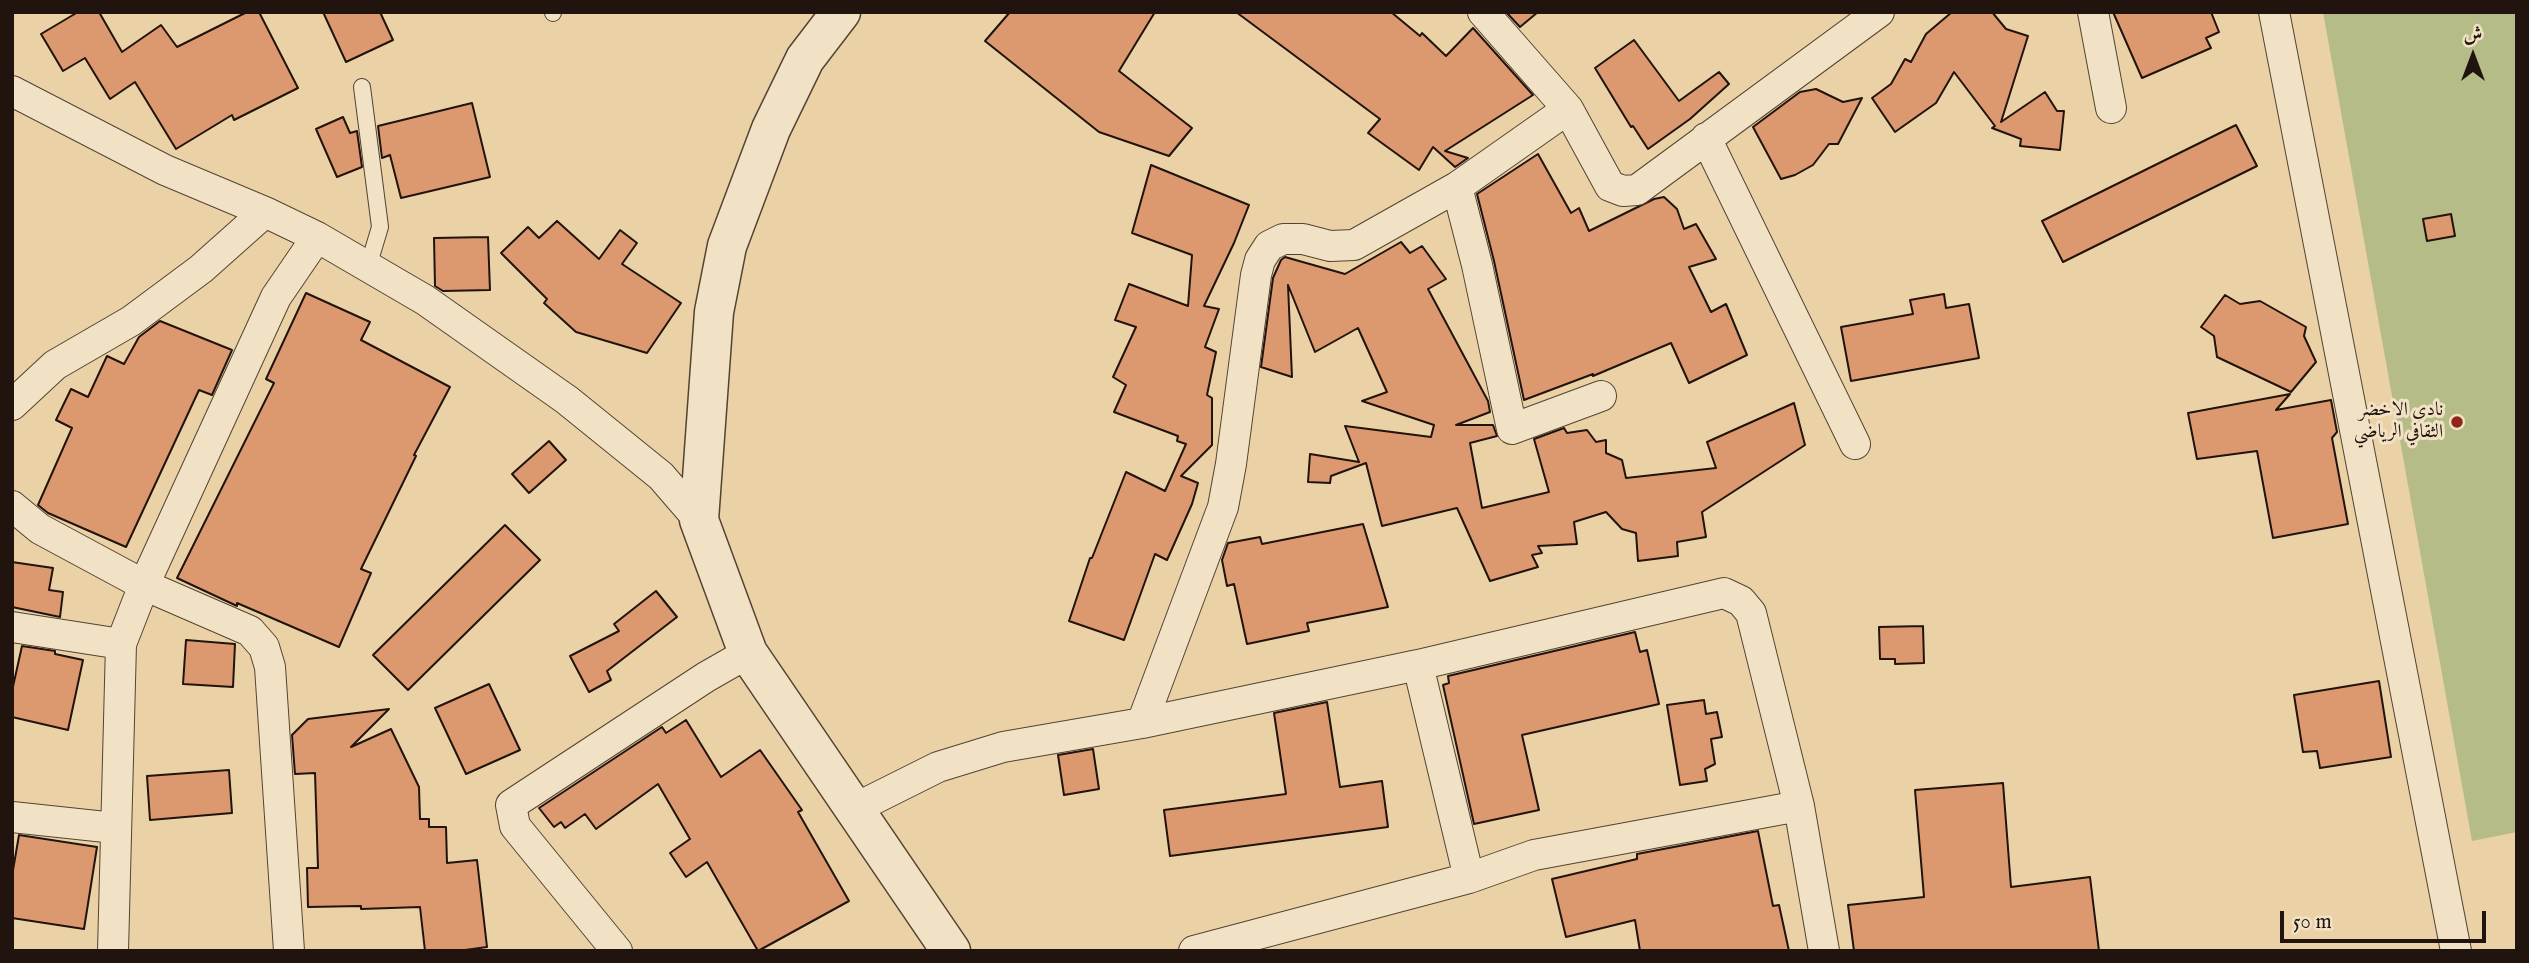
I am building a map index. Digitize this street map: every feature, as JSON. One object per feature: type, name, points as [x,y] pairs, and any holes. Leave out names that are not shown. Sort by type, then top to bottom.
[{"type":"street","points":[[699,520],[714,312],[727,246],[771,128],[805,59],[841,12]]},
{"type":"street","points":[[1483,12],[1568,109],[1610,186],[1623,191],[1637,190],[1879,12]]},
{"type":"street","points":[[2093,12],[2111,108]]},
{"type":"street","points":[[2274,12],[2456,951]]},
{"type":"street","points":[[12,91],[165,170],[317,237],[425,300],[567,400],[661,476],[699,520],[748,653],[951,951]]},
{"type":"street","points":[[1142,723],[1223,507],[1256,275],[1260,260],[1269,246],[1283,239],[1303,239],[1330,246],[1354,245],[1457,187],[1568,109]]},
{"type":"street","points":[[1706,138],[1855,444]]},
{"type":"street","points":[[1457,187],[1477,265],[1512,429],[1601,396]]},
{"type":"street","points":[[12,405],[55,365],[131,321],[201,269],[265,212]]},
{"type":"street","points":[[113,951],[121,644],[144,585],[276,297],[317,237]]},
{"type":"street","points":[[12,376],[55,365]]},
{"type":"street","points":[[12,506],[40,529],[144,585],[250,631],[264,647],[270,667],[289,951]]},
{"type":"street","points":[[854,808],[938,767],[1003,747],[1142,723],[1418,665],[1724,593],[1741,601],[1751,613],[1799,806],[1824,951]]},
{"type":"street","points":[[12,627],[121,644]]},
{"type":"street","points":[[617,951],[515,826],[511,805],[706,677],[748,653]]},
{"type":"street","points":[[1418,665],[1469,878]]},
{"type":"street","points":[[1195,951],[1469,878],[1534,855],[1799,806]]},
{"type":"street","points":[[12,817],[115,828]]},
{"type":"lane","points":[[362,87],[380,228],[368,267]]},
{"type":"green space","name":"نادي الاخضر الثقافي الرياضي","points":[[2323,12],[2517,12],[2517,832],[2472,841]]},
{"type":"building","points":[[78,12],[99,12],[122,52],[161,25],[177,47],[247,12],[259,12],[298,88],[234,120],[232,115],[176,149],[135,82],[110,99],[85,58],[63,71],[41,34]]},
{"type":"building","points":[[323,12],[380,12],[393,40],[346,62]]},
{"type":"building","points":[[1010,12],[1155,12],[1119,71],[1192,128],[1169,156],[1099,132],[985,41]]},
{"type":"building","points":[[1236,12],[1391,12],[1420,36],[1422,33],[1446,56],[1473,28],[1533,95],[1445,151],[1468,158],[1455,167],[1433,147],[1419,170],[1368,133],[1380,119]]},
{"type":"building","points":[[1506,12],[1538,12],[1520,27]]},
{"type":"building","points":[[1952,12],[1992,12],[2006,29],[2028,36],[2001,122],[2045,92],[2057,111],[2064,111],[2060,150],[2020,146],[2021,139],[1992,128],[1995,126],[1954,72],[1936,103],[1895,132],[1872,98],[1891,84],[1905,59],[1911,62],[1926,34]]},
{"type":"building","points":[[2113,12],[2211,12],[2219,32],[2206,38],[2211,48],[2142,78]]},
{"type":"building","points":[[1634,40],[1679,101],[1719,72],[1729,84],[1690,119],[1648,149],[1633,126],[1631,127],[1595,68]]},
{"type":"building","points":[[1816,89],[1843,102],[1862,98],[1838,144],[1829,144],[1813,165],[1781,179],[1753,127],[1800,92]]},
{"type":"building","points":[[472,103],[490,177],[401,198],[390,155],[382,158],[378,126]]},
{"type":"building","points":[[343,117],[350,133],[357,131],[362,167],[337,177],[316,129]]},
{"type":"building","points":[[2236,125],[2257,166],[2063,262],[2042,221]]},
{"type":"building","points":[[1538,154],[1571,213],[1579,208],[1589,231],[1654,199],[1664,197],[1677,209],[1684,229],[1696,224],[1716,259],[1689,267],[1711,312],[1726,304],[1747,355],[1689,383],[1671,343],[1593,376],[1524,400],[1477,194]]},
{"type":"building","points":[[1151,165],[1249,205],[1204,306],[1219,309],[1205,347],[1216,352],[1207,395],[1212,398],[1212,445],[1181,476],[1198,483],[1192,504],[1167,560],[1155,554],[1124,640],[1069,621],[1090,558],[1126,472],[1165,491],[1186,444],[1177,441],[1178,436],[1114,412],[1126,385],[1113,377],[1136,327],[1115,320],[1129,284],[1188,306],[1192,255],[1132,233]]},
{"type":"building","points":[[2451,214],[2455,236],[2427,241],[2423,219]]},
{"type":"building","points":[[557,221],[599,259],[620,230],[637,243],[622,264],[681,303],[647,353],[576,332],[544,303],[547,299],[501,253],[528,227],[539,238]]},
{"type":"building","points":[[488,237],[490,290],[443,291],[435,286],[434,238]]},
{"type":"building","points":[[1401,242],[1410,253],[1422,246],[1446,279],[1428,289],[1488,401],[1490,412],[1456,425],[1493,425],[1497,436],[1470,443],[1482,508],[1549,492],[1534,439],[1564,428],[1567,433],[1587,430],[1596,442],[1606,440],[1606,453],[1622,460],[1626,478],[1716,468],[1707,442],[1794,403],[1805,445],[1702,512],[1706,537],[1677,542],[1678,556],[1638,561],[1636,533],[1622,529],[1606,512],[1574,522],[1577,544],[1538,546],[1542,553],[1532,555],[1538,567],[1490,581],[1457,508],[1382,526],[1366,463],[1331,476],[1330,483],[1308,482],[1310,454],[1359,462],[1345,426],[1431,437],[1434,425],[1362,401],[1387,392],[1358,328],[1315,352],[1288,285],[1292,377],[1261,367],[1273,278],[1281,260],[1285,257],[1345,274]]},
{"type":"building","points":[[306,293],[370,322],[361,340],[450,387],[414,455],[416,456],[361,569],[371,573],[339,647],[237,603],[237,606],[177,578],[274,383],[266,379]]},
{"type":"building","points":[[1944,294],[1946,308],[1969,304],[1979,358],[1851,381],[1841,327],[1913,314],[1910,300]]},
{"type":"building","points":[[2225,295],[2240,304],[2260,301],[2306,327],[2304,336],[2316,362],[2291,392],[2217,357],[2214,336],[2201,327]]},
{"type":"building","points":[[160,321],[232,350],[212,395],[199,390],[126,547],[48,513],[38,505],[72,428],[56,420],[71,389],[88,397],[107,356],[124,364],[139,337]]},
{"type":"building","points":[[2290,394],[2276,410],[2331,400],[2337,432],[2332,438],[2348,524],[2273,538],[2257,451],[2197,459],[2188,413]]},
{"type":"building","points":[[549,441],[566,460],[529,493],[512,474]]},
{"type":"building","points":[[1363,524],[1388,607],[1307,623],[1309,631],[1247,644],[1234,584],[1227,586],[1222,560],[1228,543],[1260,537],[1262,544]]},
{"type":"building","points":[[505,525],[540,560],[408,690],[373,655]]},
{"type":"building","points":[[12,562],[53,568],[49,590],[63,592],[60,617],[12,607]]},
{"type":"building","points":[[656,591],[677,617],[607,671],[611,680],[589,692],[570,656],[619,631],[614,624]]},
{"type":"building","points":[[1923,626],[1924,663],[1895,664],[1895,659],[1880,659],[1879,627]]},
{"type":"building","points":[[1635,632],[1640,652],[1647,650],[1659,704],[1522,735],[1539,810],[1474,824],[1443,685],[1449,683],[1448,676]]},
{"type":"building","points":[[186,640],[235,644],[233,687],[183,684]]},
{"type":"building","points":[[22,646],[55,651],[55,654],[83,660],[68,730],[12,717],[12,691]]},
{"type":"building","points":[[2379,681],[2391,757],[2320,768],[2317,751],[2303,752],[2294,695]]},
{"type":"building","points":[[489,684],[520,750],[466,774],[435,708]]},
{"type":"building","points":[[1704,700],[1706,714],[1717,712],[1722,737],[1711,739],[1715,764],[1705,769],[1707,781],[1680,785],[1667,705]]},
{"type":"building","points":[[1327,702],[1340,787],[1382,781],[1388,827],[1170,856],[1164,810],[1286,794],[1274,713]]},
{"type":"building","points":[[389,709],[351,747],[391,729],[419,787],[420,819],[429,819],[429,827],[446,827],[447,863],[477,860],[487,947],[458,951],[425,951],[420,907],[308,907],[307,868],[318,868],[315,773],[295,774],[292,735],[308,719]]},
{"type":"building","points":[[686,720],[721,777],[760,750],[802,810],[798,812],[849,901],[758,951],[707,862],[686,877],[670,853],[690,839],[658,784],[596,829],[585,814],[565,828],[561,822],[554,827],[539,808],[662,727],[666,733]]},
{"type":"building","points":[[1093,749],[1099,789],[1064,795],[1058,755]]},
{"type":"building","points":[[229,770],[232,813],[150,820],[147,776]]},
{"type":"building","points":[[2003,783],[2011,887],[2090,877],[2099,951],[1854,951],[1848,905],[1924,897],[1915,790]]},
{"type":"building","points":[[1758,831],[1773,906],[1779,905],[1789,951],[1640,951],[1635,920],[1566,937],[1552,879],[1637,859],[1637,854]]},
{"type":"building","points":[[19,835],[97,847],[84,929],[12,918],[12,876]]},
{"type":"place","name":"نادي الاخضر الثقافي الرياضي","points":[[2457,422]]}]
